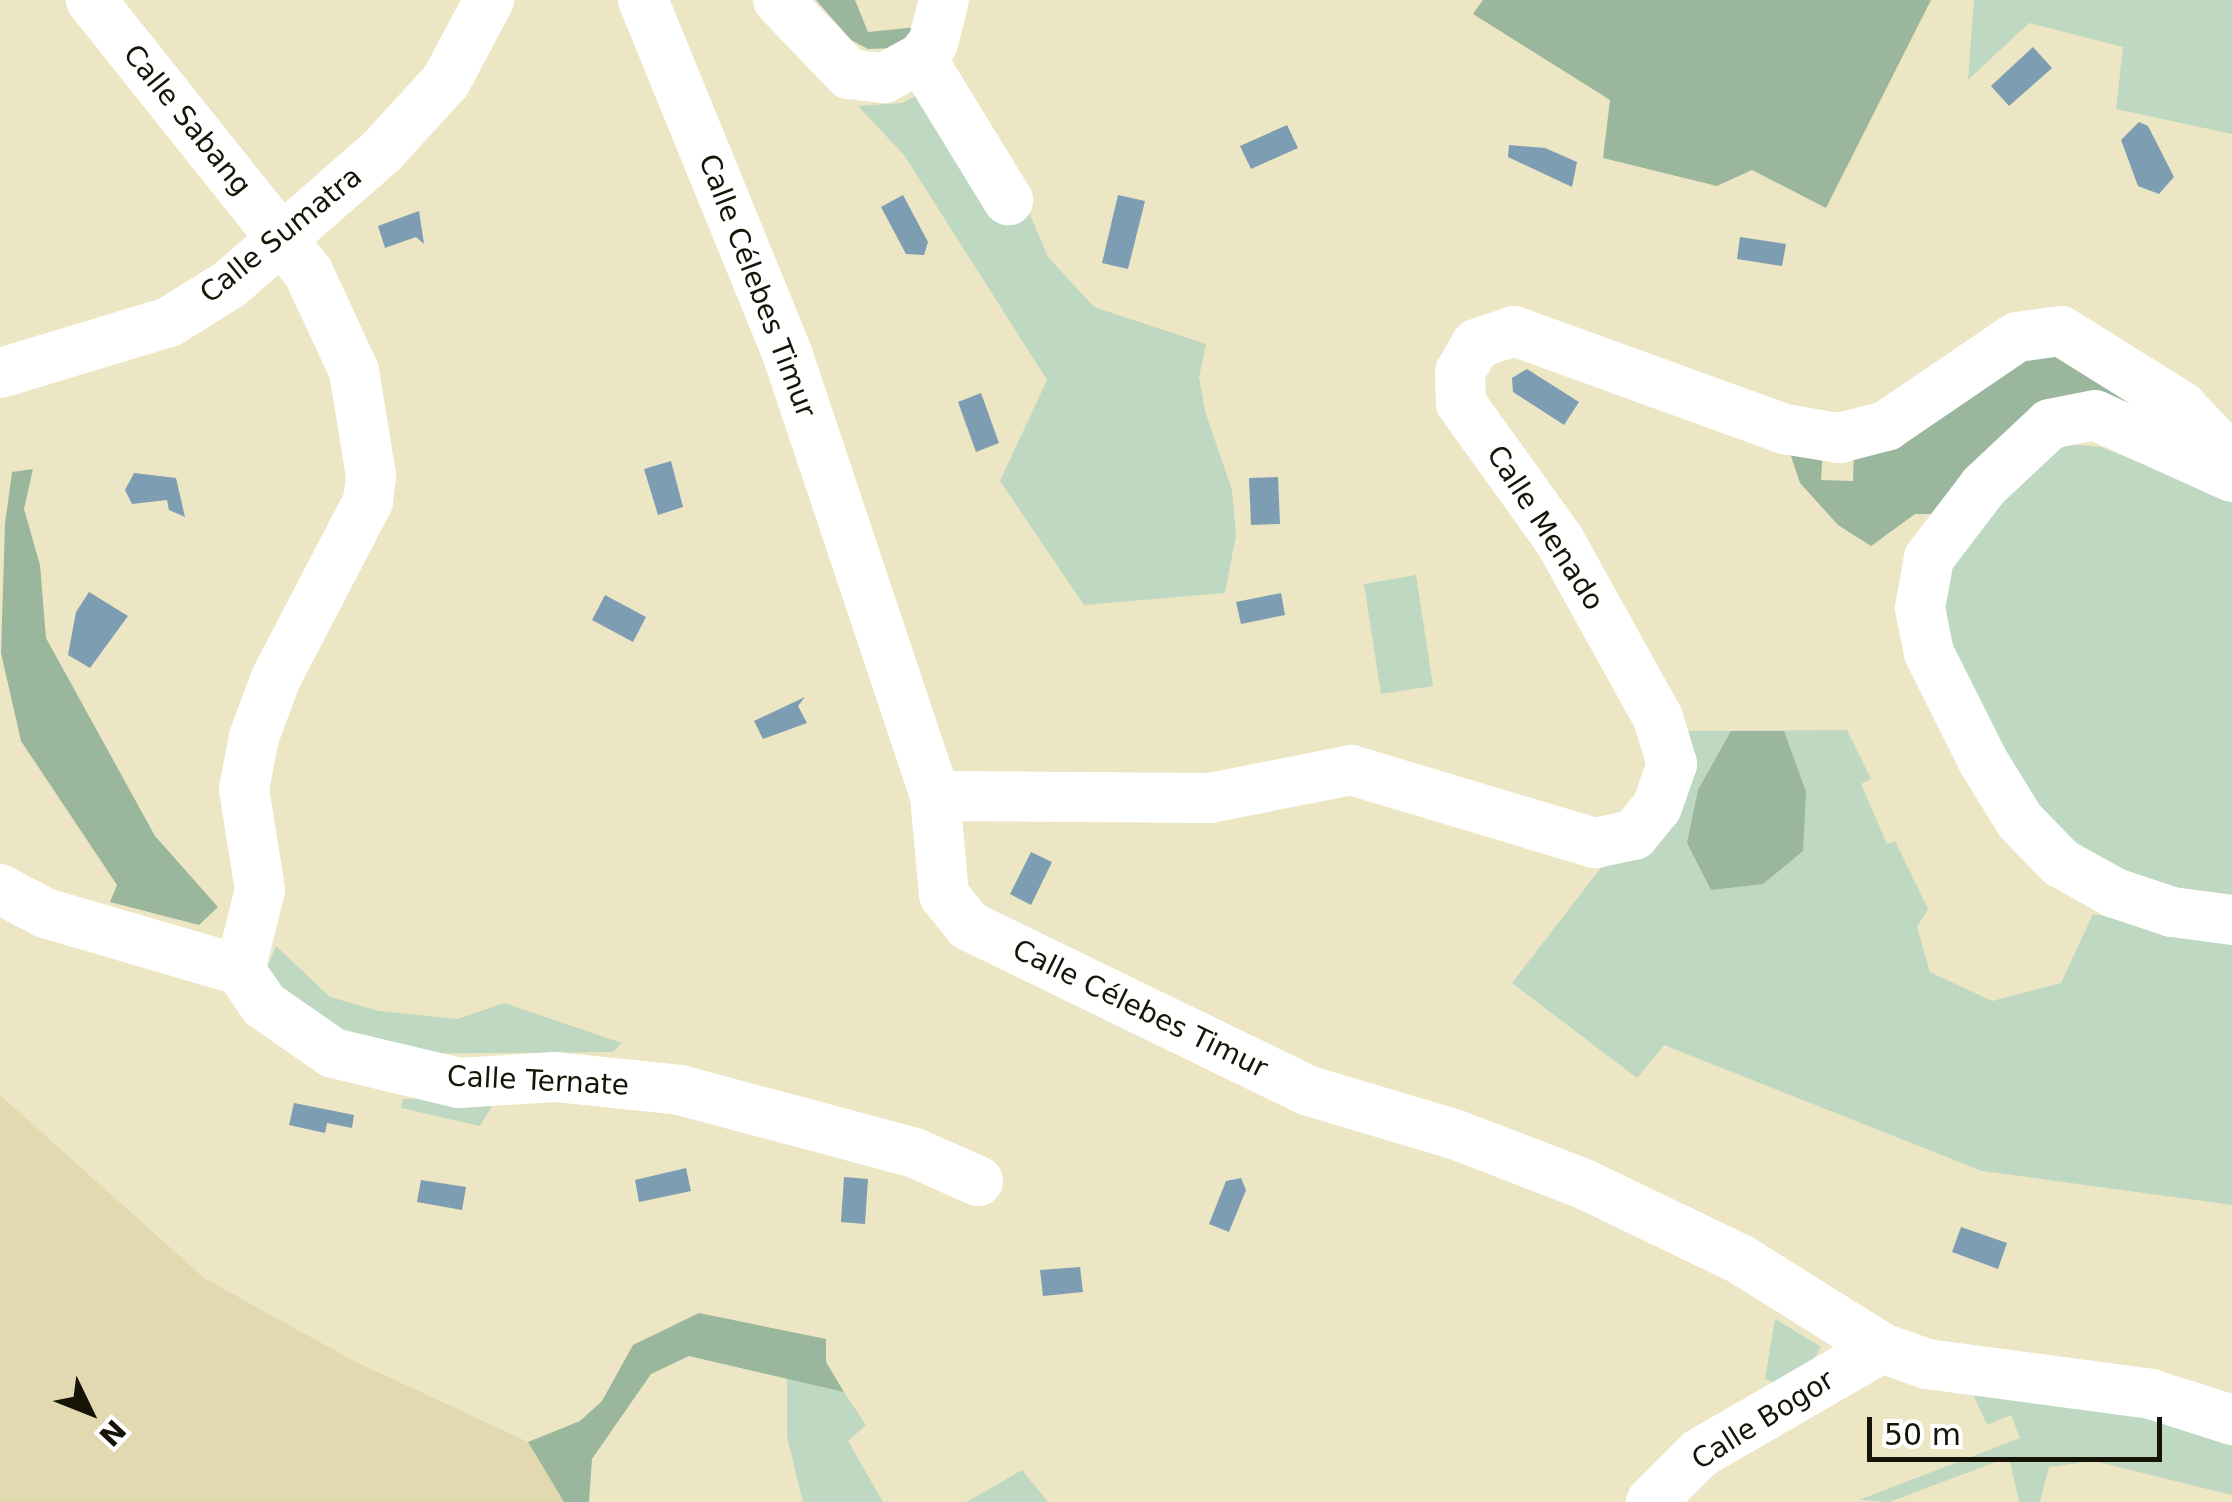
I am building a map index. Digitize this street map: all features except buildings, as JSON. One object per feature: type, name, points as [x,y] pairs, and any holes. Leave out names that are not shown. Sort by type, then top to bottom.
[{"type":"street","name":"Calle Sabang","points":[[92,0],[284,239]]},
{"type":"street","name":"Calle Sumatra","points":[[0,373],[168,322],[284,239],[381,152],[446,81],[489,0]]},
{"type":"street","name":"Calle Célebes Timur","points":[[642,0],[788,356],[935,796],[944,895],[969,926],[1306,1090],[1454,1134],[1584,1184],[1740,1258],[1882,1348],[1927,1364],[2151,1394],[2232,1420]]},
{"type":"street","points":[[778,0],[848,74],[884,78],[922,58],[933,43],[944,0]]},
{"type":"street","points":[[922,58],[1008,200]]},
{"type":"street","points":[[0,889],[45,914],[240,970],[260,890],[244,788],[254,737],[276,678],[368,501],[372,476],[354,371],[308,272],[284,239]]},
{"type":"street","name":"Calle Menado","points":[[935,796],[1210,798],[1351,770],[1595,843],[1634,835],[1657,807],[1672,764],[1658,718],[1560,542],[1462,403],[1460,372],[1476,344],[1514,331],[1784,430],[1839,438],[1886,426],[2018,337],[2061,331],[2181,406],[2232,460]]},
{"type":"street","points":[[2232,476],[2095,416],[2050,424],[1984,486],[1929,558],[1920,608],[1929,653],[1983,761],[2020,821],[2060,863],[2115,893],[2172,912],[2232,920]]},
{"type":"street","name":"Calle Ternate","points":[[240,970],[264,1005],[333,1053],[459,1082],[556,1077],[680,1090],[914,1153],[978,1181]]},
{"type":"street","name":"Calle Bogor","points":[[1652,1502],[1700,1453],[1882,1348]]},
{"type":"shaded area","points":[[0,1095],[204,1278],[354,1361],[528,1442],[564,1502],[0,1502]]},
{"type":"green space","points":[[816,0],[855,0],[868,32],[917,27],[898,48],[868,49],[851,40]]},
{"type":"green space","points":[[1483,0],[1931,0],[1826,208],[1752,170],[1717,186],[1603,158],[1610,100],[1473,14]]},
{"type":"green space","points":[[1974,0],[2232,0],[2232,134],[2116,109],[2123,47],[2029,23],[1968,80]]},
{"type":"green space","points":[[925,91],[1027,208],[1048,257],[1094,307],[1206,344],[1199,377],[1205,411],[1232,490],[1236,535],[1225,593],[1084,605],[1000,481],[1047,380],[904,155],[858,106],[902,103]]},
{"type":"green space","points":[[2036,347],[2175,414],[2106,401],[1937,514],[1915,514],[1871,546],[1838,525],[1800,483],[1786,441],[1823,447],[1821,480],[1853,481],[1854,448]]},
{"type":"green space","points":[[2069,444],[2101,447],[2232,500],[2232,906],[2119,877],[2037,816],[1937,622],[1955,551],[2047,456]]},
{"type":"green space","points":[[33,469],[24,509],[40,565],[46,638],[155,836],[218,907],[199,925],[110,902],[117,885],[21,741],[1,653],[5,524],[12,472]]},
{"type":"green space","points":[[1416,575],[1433,686],[1381,694],[1364,584]]},
{"type":"green space","points":[[1847,730],[1871,779],[1861,784],[1887,844],[1895,841],[1928,909],[1917,927],[1930,972],[1992,1001],[2061,983],[2093,914],[2232,941],[2232,1205],[1982,1171],[1664,1045],[1637,1078],[1512,983],[1613,852],[1676,731]]},
{"type":"green space","points":[[1731,731],[1784,731],[1806,792],[1803,851],[1763,884],[1711,890],[1687,843],[1698,790]]},
{"type":"green space","points":[[276,946],[330,997],[379,1011],[458,1019],[504,1003],[622,1043],[613,1052],[374,1054],[264,976]]},
{"type":"green space","points":[[497,1097],[480,1126],[401,1108],[403,1099]]},
{"type":"green space","points":[[699,1313],[826,1339],[826,1362],[844,1392],[689,1356],[651,1374],[592,1459],[589,1502],[564,1502],[528,1442],[580,1421],[602,1401],[633,1345]]},
{"type":"green space","points":[[1775,1319],[1821,1347],[1813,1360],[1775,1383],[1765,1379]]},
{"type":"green space","points":[[787,1378],[844,1392],[866,1425],[848,1441],[883,1502],[803,1502],[787,1437]]},
{"type":"green space","points":[[1973,1394],[2160,1420],[2232,1445],[2232,1495],[2094,1461],[2049,1467],[2040,1502],[2019,1502],[2009,1457],[1889,1502],[1859,1500],[2020,1438],[2011,1415],[1987,1425]]},
{"type":"green space","points":[[1022,1470],[1048,1502],[967,1502]]},
{"type":"water","points":[[2033,47],[2052,68],[2009,106],[1991,86]]},
{"type":"water","points":[[2139,122],[2148,126],[2174,177],[2159,194],[2138,186],[2121,140]]},
{"type":"water","points":[[1287,125],[1298,148],[1251,169],[1240,146]]},
{"type":"water","points":[[1509,145],[1545,148],[1577,162],[1572,187],[1508,157]]},
{"type":"water","points":[[903,195],[928,242],[924,255],[906,254],[881,207]]},
{"type":"water","points":[[1118,195],[1145,201],[1128,269],[1102,263]]},
{"type":"water","points":[[419,211],[424,244],[416,237],[385,248],[378,226]]},
{"type":"water","points":[[1740,237],[1786,244],[1782,266],[1737,259]]},
{"type":"water","points":[[1527,369],[1579,402],[1564,425],[1513,392],[1512,378]]},
{"type":"water","points":[[981,393],[999,443],[976,452],[958,402]]},
{"type":"water","points":[[671,461],[683,507],[658,515],[644,469]]},
{"type":"water","points":[[134,473],[176,478],[185,517],[169,510],[167,500],[132,504],[125,490]]},
{"type":"water","points":[[1278,477],[1280,524],[1251,525],[1249,478]]},
{"type":"water","points":[[89,592],[128,616],[90,668],[68,655],[76,612]]},
{"type":"water","points":[[1281,593],[1285,615],[1241,624],[1236,602]]},
{"type":"water","points":[[605,595],[646,617],[633,642],[592,620]]},
{"type":"water","points":[[805,697],[798,706],[807,723],[763,739],[754,721]]},
{"type":"water","points":[[1031,852],[1052,862],[1031,905],[1010,894]]},
{"type":"water","points":[[294,1103],[354,1115],[352,1128],[327,1123],[325,1133],[289,1125]]},
{"type":"water","points":[[686,1168],[691,1191],[639,1202],[635,1180]]},
{"type":"water","points":[[844,1177],[868,1179],[865,1224],[841,1222]]},
{"type":"water","points":[[1241,1178],[1246,1190],[1229,1232],[1209,1224],[1226,1181]]},
{"type":"water","points":[[421,1180],[466,1187],[462,1210],[417,1202]]},
{"type":"water","points":[[1961,1227],[2007,1243],[1998,1269],[1952,1252]]},
{"type":"water","points":[[1080,1267],[1083,1292],[1043,1296],[1040,1270]]}]
